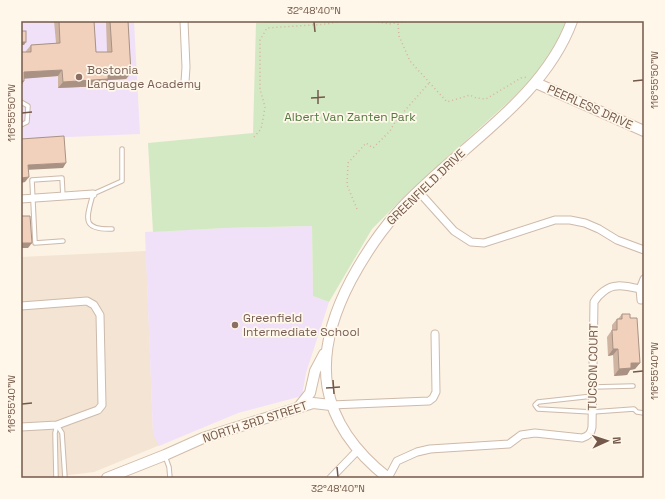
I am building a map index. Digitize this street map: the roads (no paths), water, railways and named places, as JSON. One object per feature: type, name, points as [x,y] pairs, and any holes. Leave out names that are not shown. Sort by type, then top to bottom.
[{"type":"main road","name":"GREENFIELD DRIVE","points":[[388,478],[358,450],[340,425],[331,404],[325,371],[327,348],[332,326],[344,293],[361,261],[377,237],[397,213],[536,83],[549,66],[572,21]]},
{"type":"main road","name":"PEERLESS DRIVE","points":[[536,83],[644,131]]},
{"type":"main road","points":[[298,408],[310,394],[315,371],[327,348]]},
{"type":"main road","name":"NORTH 3RD STREET","points":[[107,478],[203,438],[313,403],[331,404]]},
{"type":"street","points":[[184,21],[186,67],[185,82]]},
{"type":"street","points":[[419,192],[454,231],[471,242],[484,243],[555,220],[570,220],[585,223],[599,229],[616,240],[644,250]]},
{"type":"street","points":[[21,199],[93,194]]},
{"type":"street","points":[[642,300],[640,289],[644,279]]},
{"type":"street","name":"TUCSON COURT","points":[[388,478],[397,461],[417,452],[430,449],[509,444],[521,435],[535,433],[582,438],[587,436],[591,432],[592,427],[594,302],[596,298],[604,292],[617,286],[640,289]]},
{"type":"street","points":[[21,306],[88,301],[94,305],[100,315],[102,405],[98,410],[57,425],[21,427]]},
{"type":"street","name":"NORTH 3RD STREET","points":[[331,404],[429,401],[433,398],[436,392],[435,334]]},
{"type":"street","points":[[331,478],[358,450]]},
{"type":"lane","points":[[21,102],[28,106],[27,122],[21,125]]},
{"type":"lane","points":[[112,230],[96,229],[88,221],[87,217],[93,194],[122,181],[122,149]]},
{"type":"lane","points":[[63,197],[62,178],[32,180],[35,243],[63,241]]},
{"type":"lane","points":[[593,387],[633,386]]},
{"type":"lane","points":[[593,396],[538,402],[535,405],[538,409],[592,412],[634,409],[637,412],[644,413]]},
{"type":"lane","points":[[56,478],[55,433],[57,425]]},
{"type":"lane","points":[[57,425],[62,433],[65,478]]},
{"type":"lane","points":[[165,455],[169,467],[170,478]]},
{"type":"place","name":"Bostonia Language Academy","points":[[79,77]]},
{"type":"place","name":"Greenfield Intermediate School","points":[[235,325]]},
{"type":"park label","name":"Albert Van Zanten Park","points":[[350,117]]}]
